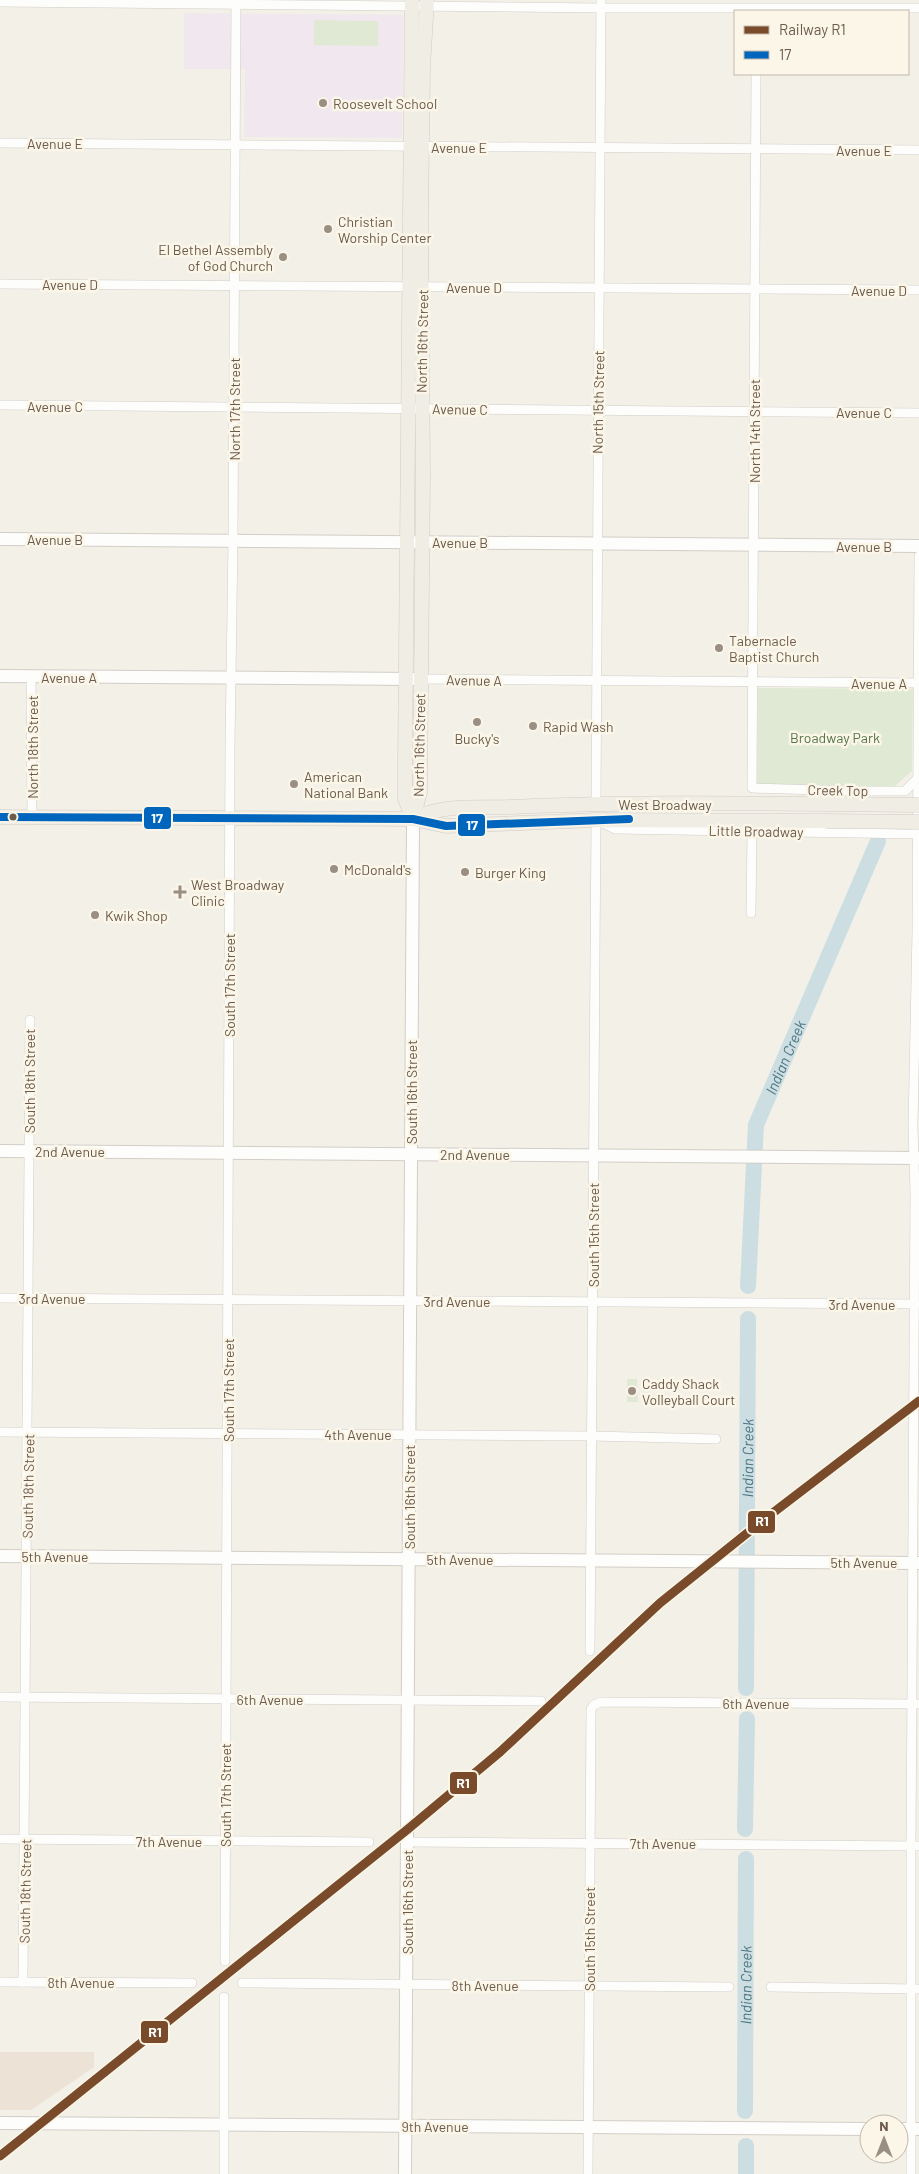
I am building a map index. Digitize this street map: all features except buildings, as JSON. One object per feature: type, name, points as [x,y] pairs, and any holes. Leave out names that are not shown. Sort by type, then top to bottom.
[{"type":"main road","name":"North 16th Street","points":[[412,3],[417,147],[415,408],[406,542],[420,792],[413,819]]},
{"type":"main road","name":"North 16th Street","points":[[417,147],[424,68],[427,3]]},
{"type":"main road","name":"North 16th Street","points":[[413,679],[422,542],[415,408]]},
{"type":"main road","name":"West Broadway","points":[[413,819],[434,810],[596,804],[919,805]]},
{"type":"main road","name":"West Broadway","points":[[0,816],[413,819],[446,826],[596,820],[826,821],[918,828]]},
{"type":"street","points":[[0,2],[601,4],[919,8]]},
{"type":"street","name":"North 17th Street","points":[[230,818],[236,2]]},
{"type":"street","name":"North 15th Street","points":[[596,804],[601,4]]},
{"type":"street","name":"North 14th Street","points":[[752,788],[756,75]]},
{"type":"street","name":"Avenue E","points":[[0,143],[919,150]]},
{"type":"street","name":"Avenue D","points":[[0,284],[919,290]]},
{"type":"street","name":"Avenue C","points":[[0,405],[919,412]]},
{"type":"street","name":"Avenue B","points":[[0,539],[919,546]]},
{"type":"street","points":[[911,2174],[910,2129],[915,1989],[916,1440],[914,1304],[919,556]]},
{"type":"street","name":"Avenue A","points":[[0,676],[918,683]]},
{"type":"street","name":"North 18th Street","points":[[32,676],[32,817]]},
{"type":"street","name":"Creek Top","points":[[752,788],[905,791],[918,777]]},
{"type":"street","name":"South 17th Street","points":[[225,1961],[230,818]]},
{"type":"street","name":"South 16th Street","points":[[405,2174],[413,819]]},
{"type":"street","name":"Little Broadway","points":[[596,820],[614,829],[752,831],[918,828]]},
{"type":"street","name":"South 15th Street","points":[[590,1651],[596,820]]},
{"type":"street","points":[[751,913],[752,831]]},
{"type":"street","name":"South 18th Street","points":[[23,1982],[30,1020]]},
{"type":"street","name":"2nd Avenue","points":[[0,1150],[733,1158],[916,1158]]},
{"type":"street","name":"3rd Avenue","points":[[0,1298],[914,1304]]},
{"type":"street","name":"4th Avenue","points":[[0,1432],[409,1434],[716,1439]]},
{"type":"street","name":"5th Avenue","points":[[0,1556],[916,1563]]},
{"type":"street","name":"6th Avenue","points":[[0,1697],[541,1701]]},
{"type":"street","name":"6th Avenue","points":[[594,1705],[601,1702],[916,1704]]},
{"type":"street","name":"South 15th Street","points":[[588,2174],[590,1712],[594,1705]]},
{"type":"street","name":"7th Avenue","points":[[0,1839],[369,1842]]},
{"type":"street","name":"7th Avenue","points":[[407,1842],[915,1846]]},
{"type":"street","name":"8th Avenue","points":[[0,1982],[192,1983]]},
{"type":"street","name":"8th Avenue","points":[[242,1983],[728,1987]]},
{"type":"street","points":[[771,1988],[915,1989]]},
{"type":"street","points":[[224,1997],[224,2174]]},
{"type":"street","name":"9th Avenue","points":[[0,2123],[859,2129]]},
{"type":"shaded area","name":"Roosevelt School","points":[[184,13],[403,15],[402,138],[244,137],[245,69],[184,69]]},
{"type":"shaded area","points":[[0,2052],[94,2052],[94,2067],[31,2110],[0,2110]]},
{"type":"green space","points":[[314,20],[378,21],[378,46],[314,45]]},
{"type":"green space","name":"Broadway Park","points":[[758,688],[913,689],[912,771],[895,786],[757,786]]},
{"type":"green space","name":"Caddy Shack Volleyball Court","points":[[627,1379],[637,1379],[638,1402],[627,1402]]},
{"type":"waterway","name":"Indian Creek","points":[[748,1286],[756,1125],[878,841]]},
{"type":"waterway","name":"Indian Creek","points":[[746,1688],[748,1319]]},
{"type":"waterway","name":"Indian Creek","points":[[745,1829],[747,1719]]},
{"type":"waterway","name":"Indian Creek","points":[[745,2111],[746,1859]]},
{"type":"waterway","name":"Indian Creek","points":[[746,2146],[746,2174]]},
{"type":"rail line","name":"R1","points":[[0,2156],[408,1829],[500,1752],[660,1603],[761,1522],[919,1401]]},
{"type":"transit line","name":"17","points":[[0,817],[413,819],[446,826],[629,819]]},
{"type":"place","name":"Roosevelt School","points":[[323,103]]},
{"type":"place","name":"Christian Worship Center","points":[[328,229]]},
{"type":"place","name":"El Bethel Assembly of God Church","points":[[283,257]]},
{"type":"place","name":"Tabernacle Baptist Church","points":[[719,648]]},
{"type":"place","name":"Bucky's","points":[[477,722]]},
{"type":"place","name":"Rapid Wash","points":[[533,726]]},
{"type":"place","name":"American National Bank","points":[[294,784]]},
{"type":"place","name":"McDonald's","points":[[334,869]]},
{"type":"place","name":"Burger King","points":[[465,872]]},
{"type":"place","name":"West Broadway Clinic","points":[[180,892]]},
{"type":"place","name":"Kwik Shop","points":[[95,915]]},
{"type":"place","name":"Caddy Shack Volleyball Court","points":[[632,1391]]}]
